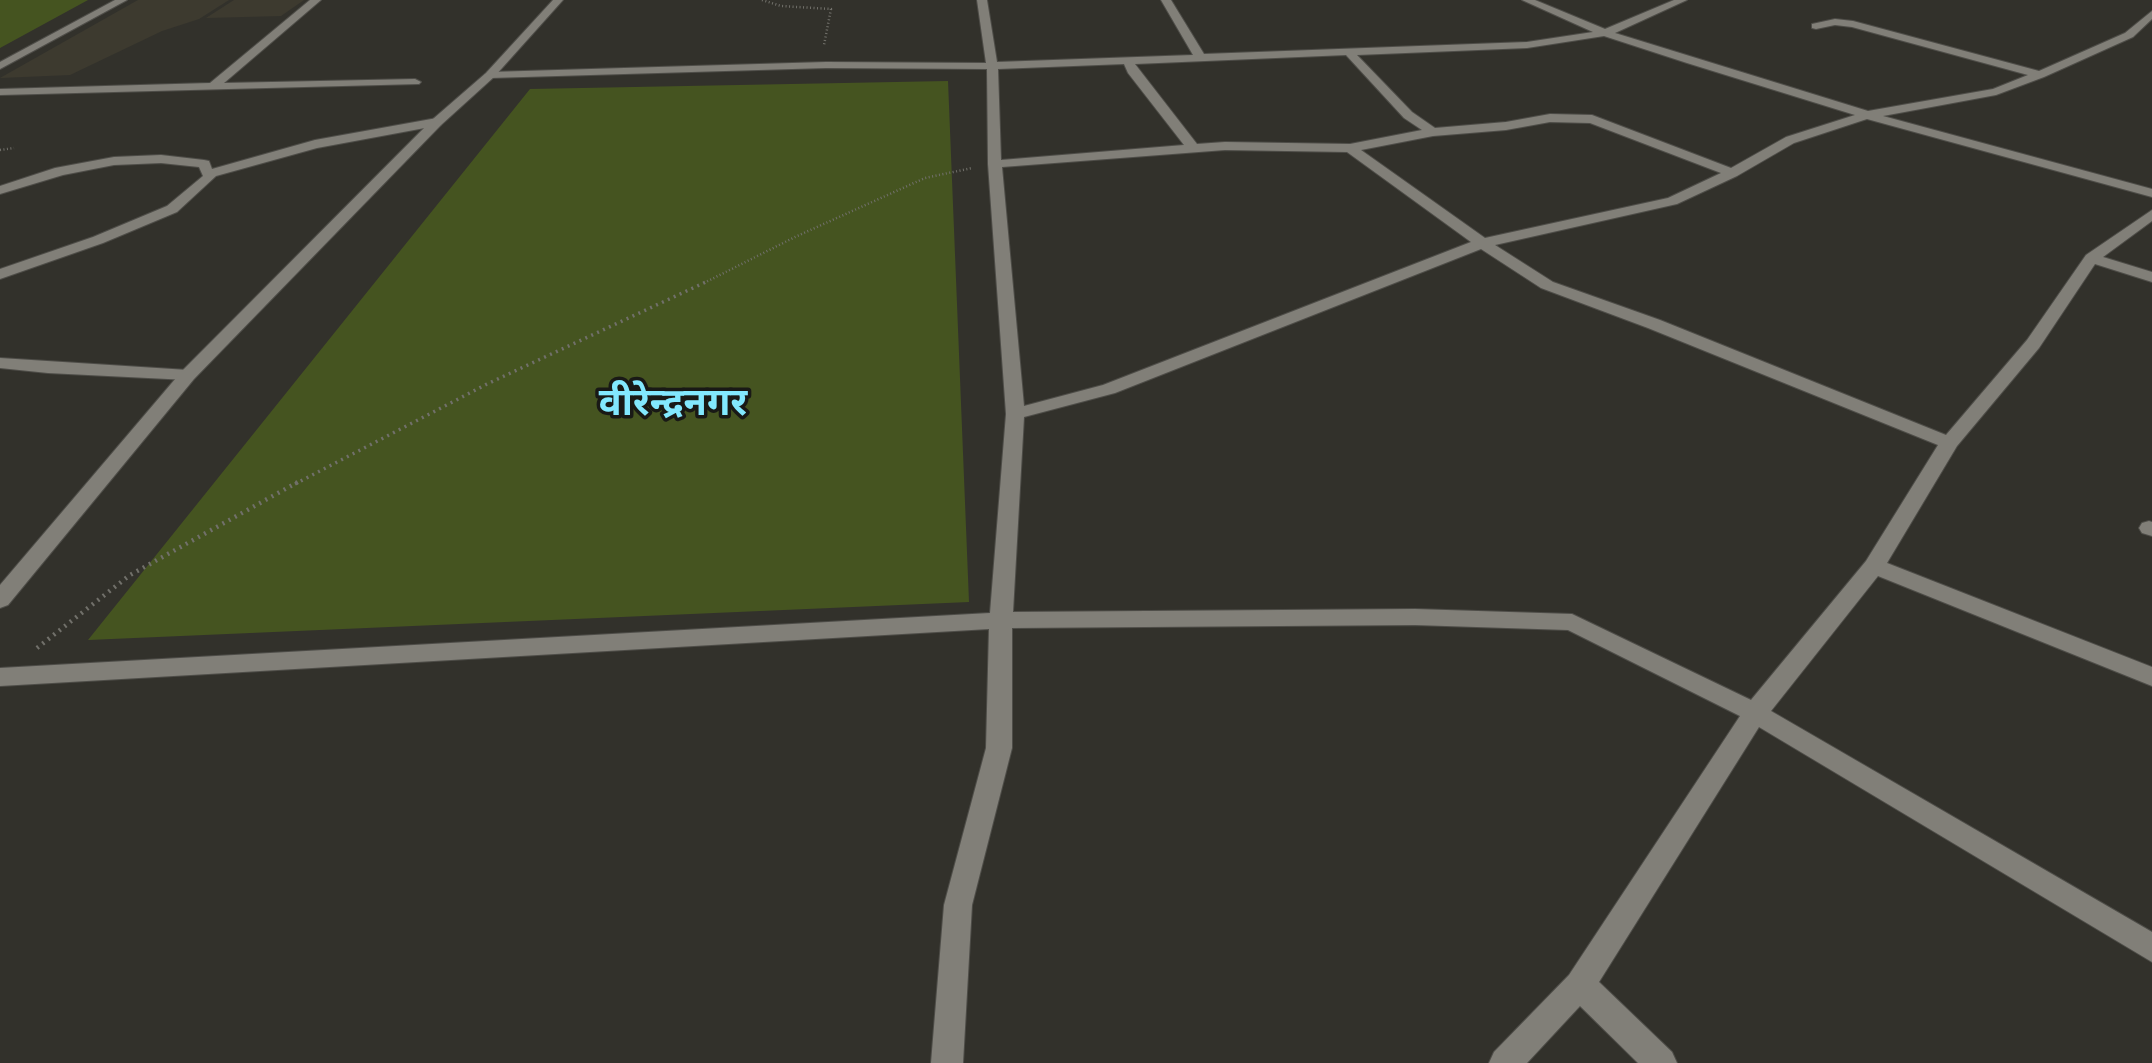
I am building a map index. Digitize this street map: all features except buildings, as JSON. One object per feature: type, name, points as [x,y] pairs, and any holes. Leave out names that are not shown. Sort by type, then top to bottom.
[{"type":"street","points":[[0,66],[121,0]]},
{"type":"street","points":[[213,87],[316,0]]},
{"type":"street","points":[[0,600],[188,375],[437,122],[490,75],[558,0]]},
{"type":"street","points":[[947,1063],[958,905],[999,748],[1001,620],[1015,414],[995,164],[992,66],[982,0]]},
{"type":"street","points":[[1166,0],[1200,57]]},
{"type":"street","points":[[1527,0],[1605,33],[1867,115],[2152,193]]},
{"type":"street","points":[[490,75],[826,65],[992,66],[1527,45],[1605,33],[1682,0]]},
{"type":"street","points":[[1015,414],[1109,389],[1482,243],[1672,201],[1732,173],[1790,140],[1867,115],[1996,92],[2129,35],[2152,14]]},
{"type":"street","points":[[1816,26],[1835,22],[1853,24],[1933,48],[2040,75]]},
{"type":"street","points":[[1350,54],[1408,115],[1433,132]]},
{"type":"street","points":[[1128,60],[1132,71],[1193,148]]},
{"type":"street","points":[[0,92],[415,82]]},
{"type":"street","points":[[995,164],[1193,148],[1285,145],[1350,148],[1433,132],[1506,126],[1550,118],[1592,119],[1732,173]]},
{"type":"street","points":[[208,174],[315,144],[437,122]]},
{"type":"street","points":[[1350,148],[1482,243],[1547,285],[1654,324],[1949,443]]},
{"type":"street","points":[[0,190],[60,171],[114,161],[161,159],[204,164],[210,177],[172,209],[98,240],[0,274]]},
{"type":"street","points":[[1505,1063],[1580,985],[1755,713],[1874,566],[1949,443],[2033,344],[2091,258],[2152,214]]},
{"type":"street","points":[[2091,258],[2152,277]]},
{"type":"street","points":[[0,363],[188,375]]},
{"type":"street","points":[[1874,566],[2152,677]]},
{"type":"street","points":[[0,677],[1001,620],[1415,617],[1573,622],[1755,713],[2152,948]]},
{"type":"street","points":[[1580,985],[1661,1063]]},
{"type":"path","points":[[762,0],[781,6],[831,10],[824,45],[826,65]]},
{"type":"path","points":[[0,150],[14,148]]},
{"type":"path","points":[[0,677],[131,575],[296,483],[427,415],[925,177],[995,164]]},
{"type":"shaded area","points":[[138,0],[229,0],[199,19],[162,31],[70,75],[0,78]]},
{"type":"shaded area","points":[[234,0],[304,0],[281,16],[206,18]]},
{"type":"green space","points":[[0,0],[88,0],[0,48]]},
{"type":"green space","points":[[948,81],[969,602],[88,640],[530,89]]},
{"type":"district","name":"वीरेन्द्रनगर","points":[[673,404]]}]
